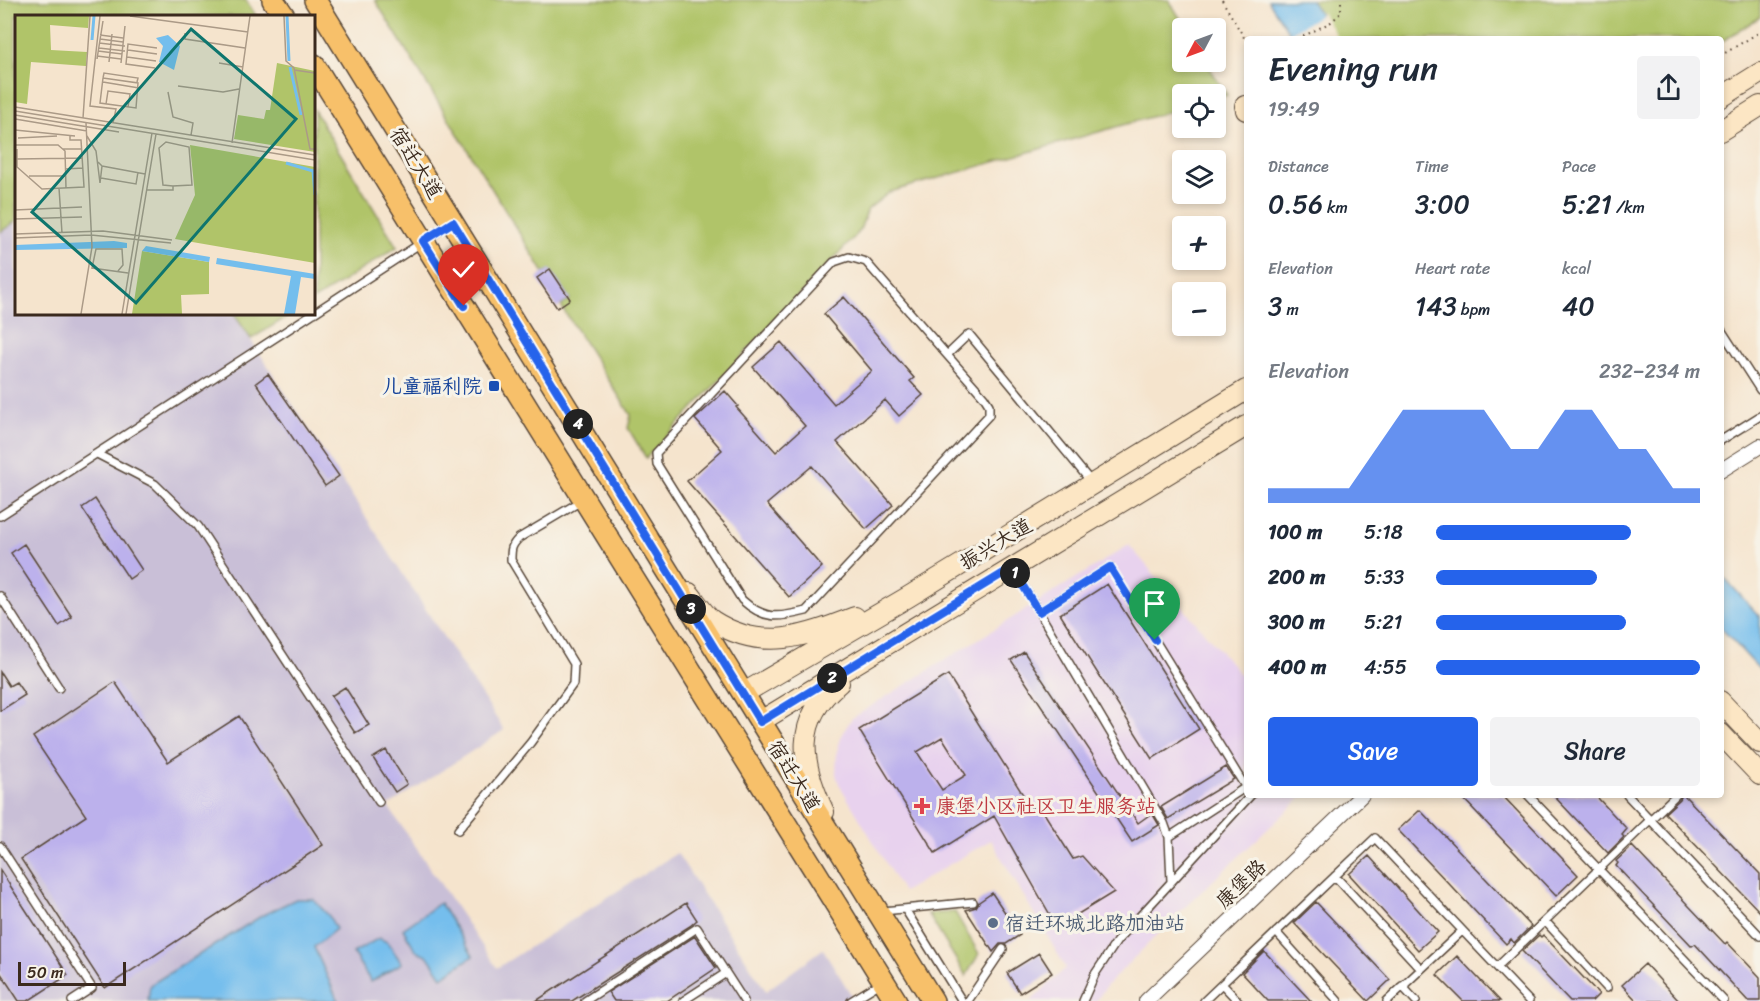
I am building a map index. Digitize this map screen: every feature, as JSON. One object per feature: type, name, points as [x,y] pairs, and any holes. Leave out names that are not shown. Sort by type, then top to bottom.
[{"type":"main road","points":[[273,0],[283,15]]},
{"type":"main road","name":"宿迁大道","points":[[315,0],[933,1001]]},
{"type":"main road","name":"宿迁大道","points":[[315,67],[896,1001]]},
{"type":"main road","points":[[1724,96],[1760,73]]},
{"type":"main road","points":[[1724,128],[1760,106]]},
{"type":"main road","name":"振兴大道","points":[[744,693],[1094,485],[1244,391]]},
{"type":"main road","name":"振兴大道","points":[[760,722],[1244,427]]},
{"type":"main road","points":[[658,555],[712,620],[739,633],[769,640],[799,637],[908,597]]},
{"type":"main road","points":[[848,864],[818,801],[806,763],[804,743],[807,724],[822,697],[918,626]]},
{"type":"main road","points":[[1724,705],[1760,743]]},
{"type":"main road","points":[[1724,742],[1760,775]]},
{"type":"street","points":[[1724,468],[1760,446]]},
{"type":"street","name":"康堡路","points":[[1146,1001],[1359,798]]},
{"type":"lane","points":[[315,312],[453,222]]},
{"type":"lane","points":[[849,257],[866,262],[947,355],[984,397],[989,405],[989,415],[806,611],[777,617],[754,611],[742,600],[723,571],[657,464],[656,453],[834,262],[849,257]]},
{"type":"lane","points":[[0,516],[310,315]]},
{"type":"lane","points":[[947,355],[969,334],[1094,485]]},
{"type":"lane","points":[[1724,334],[1760,390]]},
{"type":"lane","points":[[1724,438],[1760,416]]},
{"type":"lane","points":[[97,454],[155,484],[198,526],[379,802]]},
{"type":"lane","points":[[458,830],[531,742],[573,684],[574,663],[512,560],[511,546],[519,538],[585,499]]},
{"type":"lane","points":[[1039,612],[1110,567],[1244,785]]},
{"type":"lane","points":[[1012,568],[1164,823],[1169,837],[1171,881]]},
{"type":"lane","points":[[0,596],[59,688]]},
{"type":"lane","points":[[1169,837],[1244,789]]},
{"type":"lane","points":[[1083,1001],[1095,974],[1117,941],[1248,798]]},
{"type":"lane","points":[[1531,798],[1724,1001]]},
{"type":"lane","points":[[1630,798],[1760,936]]},
{"type":"lane","points":[[1497,967],[1673,798]]},
{"type":"lane","points":[[1204,1001],[1375,838],[1528,1001]]},
{"type":"lane","points":[[0,846],[92,988],[72,1001]]},
{"type":"lane","points":[[1335,876],[1421,969]]},
{"type":"lane","points":[[878,912],[973,902]]},
{"type":"lane","points":[[905,909],[962,1001]]},
{"type":"lane","points":[[1545,921],[1607,988]]},
{"type":"lane","points":[[585,1001],[697,928],[744,1001]]},
{"type":"lane","points":[[1387,1001],[1462,930]]},
{"type":"lane","points":[[1276,932],[1338,1001]]},
{"type":"lane","points":[[968,1001],[1003,949]]},
{"type":"lane","points":[[683,1001],[726,973]]},
{"type":"lane","points":[[851,1001],[884,981]]},
{"type":"lane","points":[[1222,984],[1238,1001]]},
{"type":"lane","points":[[1402,986],[1416,1001]]},
{"type":"path","points":[[1222,0],[1244,38]]},
{"type":"path","points":[[1303,36],[1336,18],[1341,13],[1341,0]]},
{"type":"path","points":[[1724,54],[1760,32]]},
{"type":"shaded area","points":[[15,222],[15,315],[235,315],[504,730],[388,806],[497,968],[677,853],[766,991],[823,949],[855,1001],[0,1001],[0,232]]},
{"type":"shaded area","points":[[1129,545],[1244,679],[1244,798],[1301,798],[1185,907],[1108,984],[1096,1001],[1031,1001],[1066,968],[991,840],[903,892],[839,784],[836,774],[837,751],[842,734],[852,718]]},
{"type":"green space","points":[[0,0],[246,0],[255,15],[15,15],[15,222],[0,232]]},
{"type":"green space","points":[[375,0],[1169,0],[1180,18],[1172,18],[1172,72],[1212,72],[1220,84],[1172,84],[1172,111],[890,192],[868,209],[859,232],[646,458],[628,428],[631,415],[561,306],[570,299],[550,270],[544,273]]},
{"type":"green space","points":[[1311,0],[1760,0],[1760,17],[1724,40],[1724,36],[1333,36]]},
{"type":"green space","points":[[315,112],[397,247],[315,299]]},
{"type":"green space","points":[[235,315],[290,315],[251,339]]},
{"type":"green space","points":[[955,912],[979,954],[966,976],[928,914]]},
{"type":"water","points":[[1268,0],[1311,0],[1333,36],[1291,36]]},
{"type":"water","points":[[1724,577],[1760,617],[1760,670],[1724,631]]},
{"type":"water","points":[[296,899],[313,899],[329,916],[336,929],[314,947],[338,1001],[148,1001],[150,985],[263,915]]},
{"type":"water","points":[[440,903],[473,956],[442,977],[427,955],[416,951],[403,929]]},
{"type":"water","points":[[379,938],[387,942],[402,963],[371,982],[353,953]]},
{"type":"pier","points":[[1322,12],[1336,36],[1288,36],[1287,35]]},
{"type":"building","points":[[550,269],[570,299],[557,308],[537,278]]},
{"type":"building","points":[[844,297],[914,378],[910,381],[923,395],[899,416],[885,400],[837,442],[893,505],[866,529],[812,466],[767,504],[822,567],[789,597],[687,481],[722,450],[695,419],[725,391],[738,406],[736,407],[776,452],[805,426],[753,367],[781,342],[834,404],[872,371],[824,314]]},
{"type":"building","points":[[268,374],[339,476],[325,486],[256,383]]},
{"type":"building","points":[[95,499],[142,570],[129,579],[82,508]]},
{"type":"building","points":[[24,544],[72,617],[59,626],[11,553]]},
{"type":"building","points":[[1107,584],[1199,729],[1152,759],[1060,614]]},
{"type":"building","points":[[1024,652],[1138,823],[1152,813],[1159,825],[1132,842],[1011,660]]},
{"type":"building","points":[[0,672],[9,686],[16,682],[25,695],[0,711]]},
{"type":"building","points":[[948,675],[1032,809],[1039,805],[1073,859],[1082,856],[1114,892],[1057,927],[994,816],[935,853],[859,730]],"holes":[[[942,737],[966,775],[942,790],[917,752]]]},
{"type":"building","points":[[115,682],[168,762],[239,716],[323,845],[105,988],[21,859],[86,816],[33,737]]},
{"type":"building","points":[[345,687],[369,725],[355,733],[331,696]]},
{"type":"building","points":[[386,750],[407,784],[395,792],[373,758]]},
{"type":"building","points":[[1226,767],[1234,779],[1168,819],[1161,807]]},
{"type":"building","points":[[1463,798],[1505,798],[1578,875],[1556,896]]},
{"type":"building","points":[[1556,798],[1598,798],[1627,829],[1622,835],[1624,837],[1608,853]]},
{"type":"building","points":[[1687,798],[1760,874],[1760,912],[1665,813],[1680,799]]},
{"type":"building","points":[[1420,810],[1531,926],[1514,943],[1511,939],[1506,944],[1398,830]]},
{"type":"building","points":[[1632,846],[1725,944],[1727,942],[1760,977],[1760,1001],[1748,1001],[1695,944],[1692,946],[1616,866],[1618,863],[1616,861]]},
{"type":"building","points":[[1369,856],[1438,932],[1418,950],[1349,874]]},
{"type":"building","points":[[0,870],[68,975],[28,1001],[19,1001],[0,972]]},
{"type":"building","name":"宿迁环城北路加油站","points":[[992,893],[1020,935],[1006,944],[1000,944],[993,952],[966,910],[976,907]]},
{"type":"building","points":[[1316,902],[1390,980],[1368,1001],[1294,923]]},
{"type":"building","points":[[686,903],[697,920],[690,926],[572,1001],[536,1001]]},
{"type":"building","points":[[1539,935],[1541,937],[1543,935],[1599,994],[1592,1001],[1570,1001],[1522,951]]},
{"type":"building","points":[[695,936],[716,968],[667,1001],[614,1001],[608,992]]},
{"type":"building","points":[[1264,951],[1311,1001],[1268,1001],[1242,973]]},
{"type":"building","points":[[1039,953],[1052,973],[1020,993],[1007,973]]},
{"type":"building","points":[[1457,956],[1500,1001],[1463,1001],[1437,975]]},
{"type":"building","points":[[1645,964],[1679,1001],[1637,1001],[1622,985]]},
{"type":"place","name":"儿童福利院","points":[[494,386]]},
{"type":"place","name":"康堡小区社区卫生服务站","points":[[922,806]]},
{"type":"place","name":"宿迁环城北路加油站","points":[[993,923]]},
{"type":"route","points":[[464,306],[423,241],[453,222],[760,722],[1012,568],[1039,612],[1110,567],[1155,640]]}]
